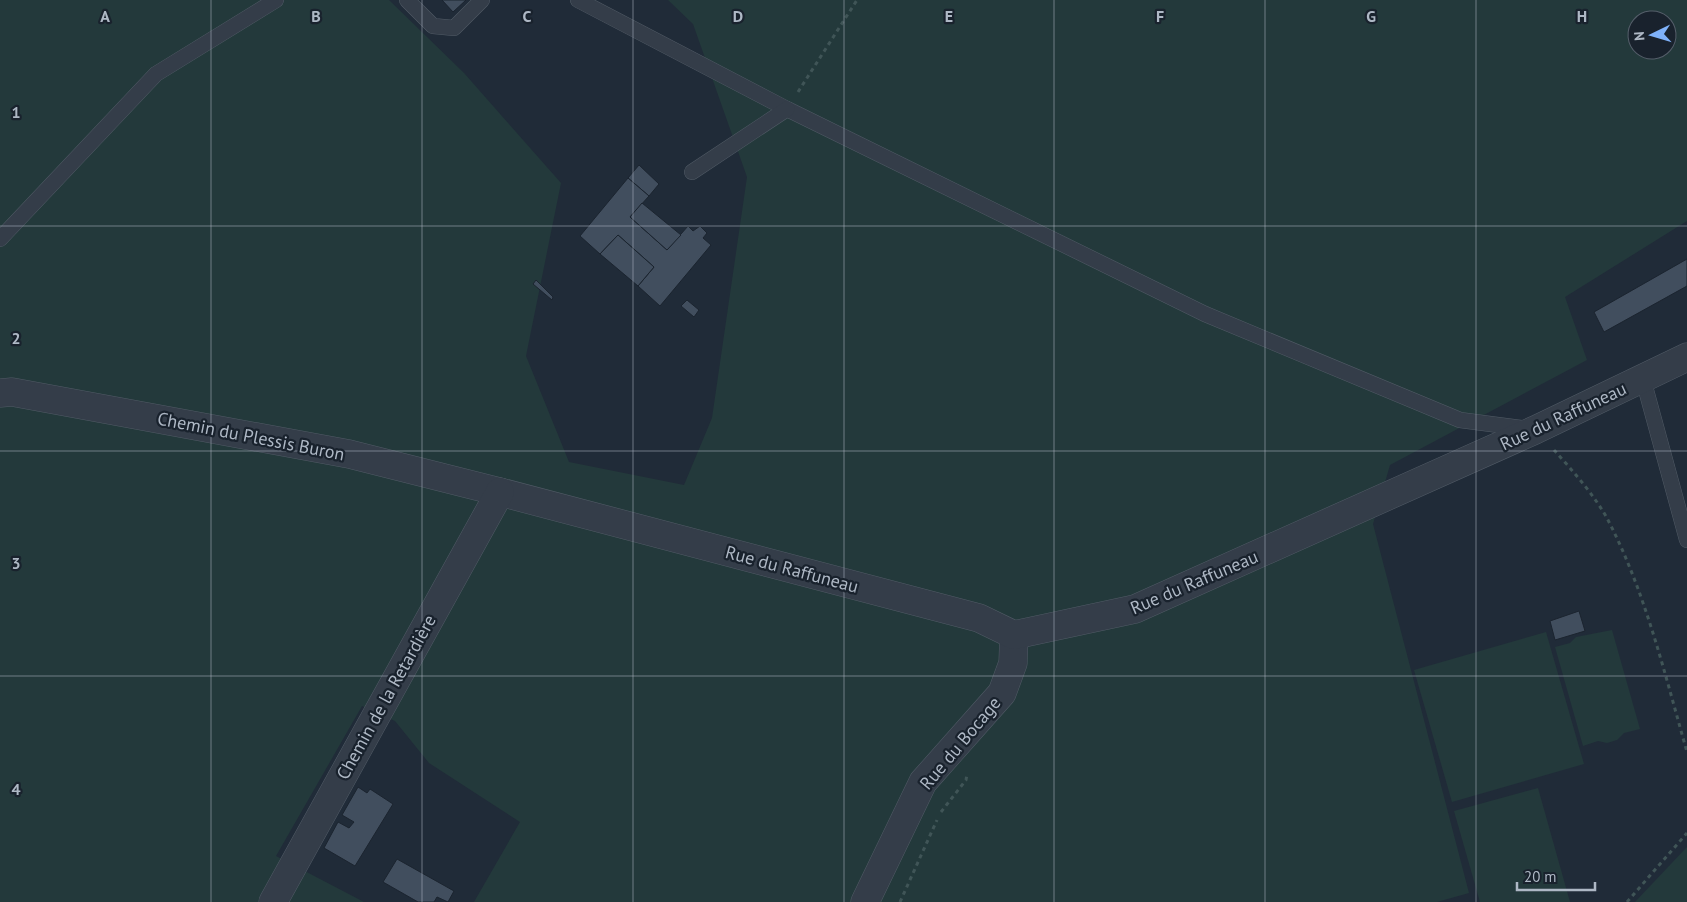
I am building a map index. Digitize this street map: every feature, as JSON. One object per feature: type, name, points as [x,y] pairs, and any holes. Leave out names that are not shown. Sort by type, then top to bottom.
[{"type":"street","name":"Rue du Raffuneau","points":[[500,492],[978,618],[1014,635],[1136,610],[1535,430],[1687,357]]},
{"type":"street","name":"Chemin du Plessis Buron","points":[[0,393],[12,392],[349,454],[500,492]]},
{"type":"street","name":"Chemin de la Retardière","points":[[273,902],[500,492]]},
{"type":"street","name":"Rue du Bocage","points":[[865,902],[923,782],[1002,693],[1013,663],[1014,635]]},
{"type":"lane","points":[[0,239],[156,74],[276,0]]},
{"type":"lane","points":[[407,0],[433,26],[454,28],[482,0]]},
{"type":"lane","points":[[578,0],[787,110],[1239,330],[1460,420],[1535,430]]},
{"type":"lane","points":[[692,172],[787,110]]},
{"type":"lane","points":[[1643,378],[1687,540]]},
{"type":"path","points":[[787,110],[857,0]]},
{"type":"path","points":[[1535,430],[1568,465],[1609,520],[1631,570],[1653,633],[1687,752]]},
{"type":"path","points":[[900,902],[941,811],[966,780],[967,770]]},
{"type":"path","points":[[1627,902],[1687,833]]},
{"type":"green space","points":[[0,0],[389,0],[464,73],[561,183],[526,356],[569,462],[684,485],[712,418],[747,177],[693,24],[668,0],[1687,0],[1687,221],[1565,297],[1587,360],[1390,465],[1373,524],[1469,893],[1437,902],[474,902],[520,822],[429,763],[395,721],[362,706],[276,856],[364,902],[0,902]]},
{"type":"green space","points":[[1612,630],[1640,729],[1624,733],[1617,740],[1607,743],[1598,741],[1583,746],[1555,647],[1570,643],[1576,637]]},
{"type":"green space","points":[[1546,632],[1584,764],[1452,802],[1414,670]]},
{"type":"green space","points":[[1538,788],[1570,902],[1480,902],[1454,811]]},
{"type":"green space","points":[[1687,847],[1687,902],[1635,902]]},
{"type":"building","points":[[442,0],[466,0],[453,12]]},
{"type":"building","points":[[639,165],[659,184],[649,196],[628,178]]},
{"type":"building","points":[[628,178],[649,196],[630,217],[667,250],[688,226],[693,231],[700,226],[707,233],[703,238],[711,245],[660,306],[638,286],[654,267],[618,235],[600,254],[580,236]]},
{"type":"building","points":[[642,203],[681,235],[667,250],[630,217]]},
{"type":"building","points":[[618,235],[654,267],[638,286],[600,254]]},
{"type":"building","points":[[1687,259],[1687,286],[1604,332],[1594,312]]},
{"type":"building","points":[[536,280],[553,297],[552,300],[533,284]]},
{"type":"building","points":[[687,300],[699,310],[694,317],[681,306]]},
{"type":"building","points":[[1579,611],[1585,631],[1555,640],[1550,621]]},
{"type":"building","points":[[358,787],[367,793],[370,789],[393,804],[355,866],[324,848],[338,822],[349,828],[354,822],[342,815]]},
{"type":"building","points":[[397,859],[454,891],[448,902],[437,897],[434,902],[418,902],[383,882]]}]
